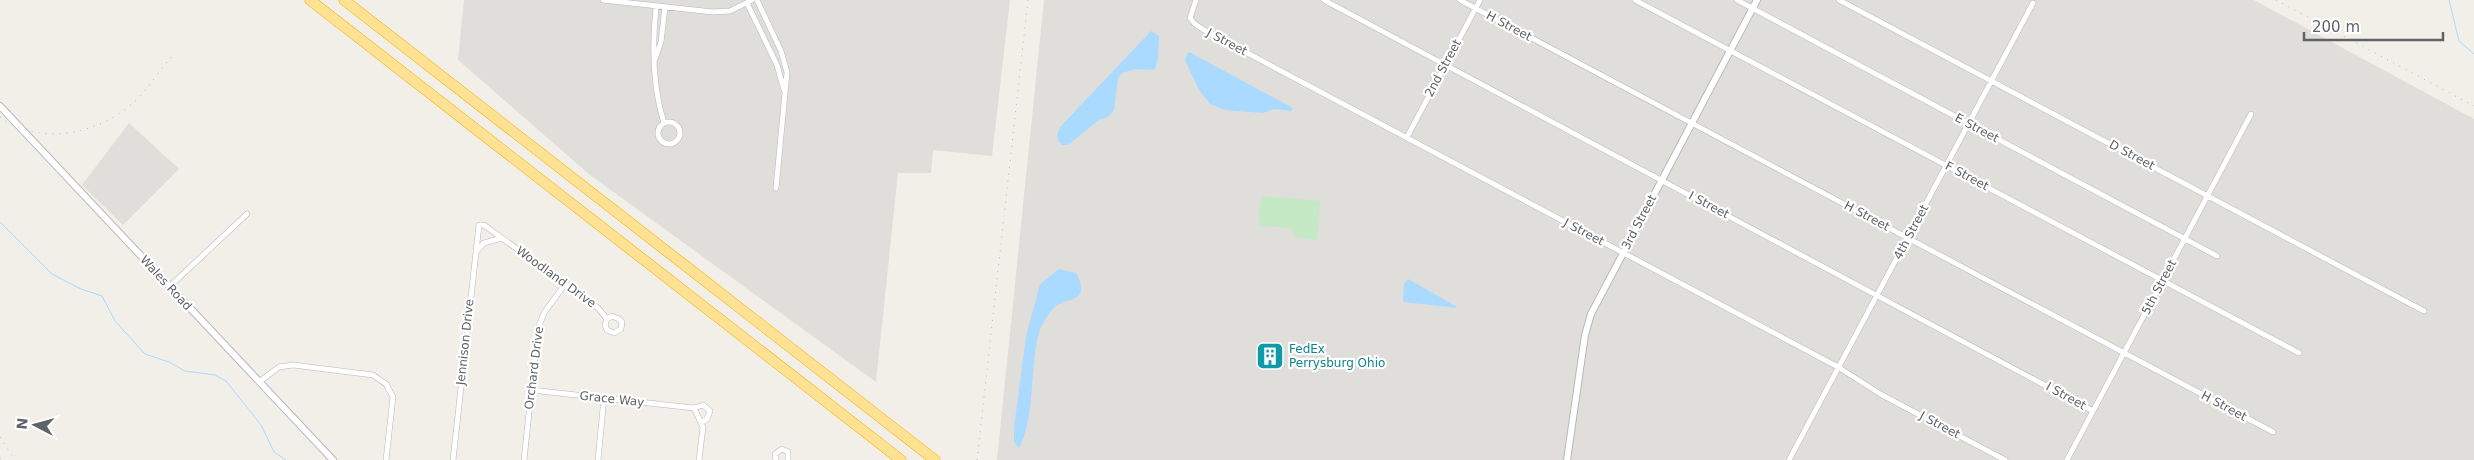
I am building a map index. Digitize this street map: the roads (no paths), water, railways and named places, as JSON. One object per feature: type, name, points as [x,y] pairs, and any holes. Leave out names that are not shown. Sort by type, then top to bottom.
[{"type":"highway","points":[[310,0],[902,460]]},
{"type":"highway","points":[[344,0],[935,460]]},
{"type":"street","points":[[603,0],[664,8],[722,12],[750,1],[777,65],[784,98]]},
{"type":"street","points":[[757,0],[784,61],[787,76],[776,188]]},
{"type":"street","name":"J Street","points":[[1196,0],[1190,18],[1204,30],[1838,367],[1882,395],[2005,460]]},
{"type":"street","name":"I Street","points":[[1324,0],[2093,411]]},
{"type":"street","name":"H Street","points":[[1460,0],[2273,432]]},
{"type":"street","name":"2nd Street","points":[[1407,137],[1480,0]]},
{"type":"street","name":"F Street","points":[[1635,0],[2299,353]]},
{"type":"street","name":"E Street","points":[[1737,0],[2217,256]]},
{"type":"street","name":"3rd Street","points":[[1567,460],[1587,324],[1623,252],[1757,0]]},
{"type":"street","name":"D Street","points":[[1839,0],[2424,311]]},
{"type":"street","name":"4th Street","points":[[1789,460],[2032,3]]},
{"type":"street","points":[[656,6],[652,43],[655,59],[657,98],[664,123]]},
{"type":"street","points":[[655,59],[661,42],[664,8]]},
{"type":"street","name":"Wales Road","points":[[0,106],[333,460]]},
{"type":"street","name":"5th Street","points":[[2067,460],[2251,114]]},
{"type":"street","points":[[664,123],[673,123],[680,131],[679,138],[671,144],[663,143],[658,136],[659,127],[664,123]]},
{"type":"street","points":[[169,287],[247,214]]},
{"type":"street","name":"Woodland Drive","points":[[479,225],[484,225],[598,308],[607,319]]},
{"type":"street","name":"Jennison Drive","points":[[453,460],[474,254],[479,225]]},
{"type":"street","points":[[474,254],[484,242],[502,238]]},
{"type":"street","name":"Orchard Drive","points":[[524,460],[538,329],[544,313],[565,284]]},
{"type":"street","points":[[259,382],[279,367],[293,365],[373,375],[386,384],[393,397],[386,460]]},
{"type":"street","name":"Grace Way","points":[[531,390],[694,408]]},
{"type":"street","points":[[598,460],[604,398]]},
{"type":"street","points":[[699,460],[702,422],[694,408],[703,405],[710,410],[707,419],[702,422]]},
{"type":"street","points":[[776,460],[775,454],[782,449],[788,452],[788,460]]},
{"type":"water","points":[[1151,31],[1159,36],[1158,60],[1154,70],[1136,69],[1122,73],[1118,78],[1114,110],[1108,117],[1099,120],[1068,145],[1062,145],[1058,141],[1057,134],[1061,126]]},
{"type":"water","points":[[1188,52],[1293,108],[1291,111],[1274,109],[1263,113],[1225,110],[1210,104],[1199,90],[1185,60]]},
{"type":"water","points":[[1059,269],[1076,273],[1080,282],[1080,294],[1055,307],[1046,318],[1040,330],[1034,358],[1028,422],[1019,448],[1014,442],[1014,428],[1026,336],[1040,284]]},
{"type":"water","points":[[1408,279],[1457,308],[1403,302],[1404,284]]},
{"type":"waterway","points":[[2449,0],[2459,41],[2474,54]]},
{"type":"waterway","points":[[0,222],[52,274],[81,289],[102,296],[115,321],[145,354],[169,362],[185,371],[215,375],[226,381],[261,425],[274,452],[286,460]]},
{"type":"railway","points":[[977,460],[1028,0]]},
{"type":"railway","points":[[2276,0],[2474,106]]},
{"type":"railway","points":[[0,117],[15,126],[32,132],[49,134],[67,133],[85,129],[118,115],[132,104],[171,57]]},
{"type":"railway","points":[[0,437],[15,460]]},
{"type":"place","name":"FedEx Perrysburg Ohio","points":[[1270,356]]}]
